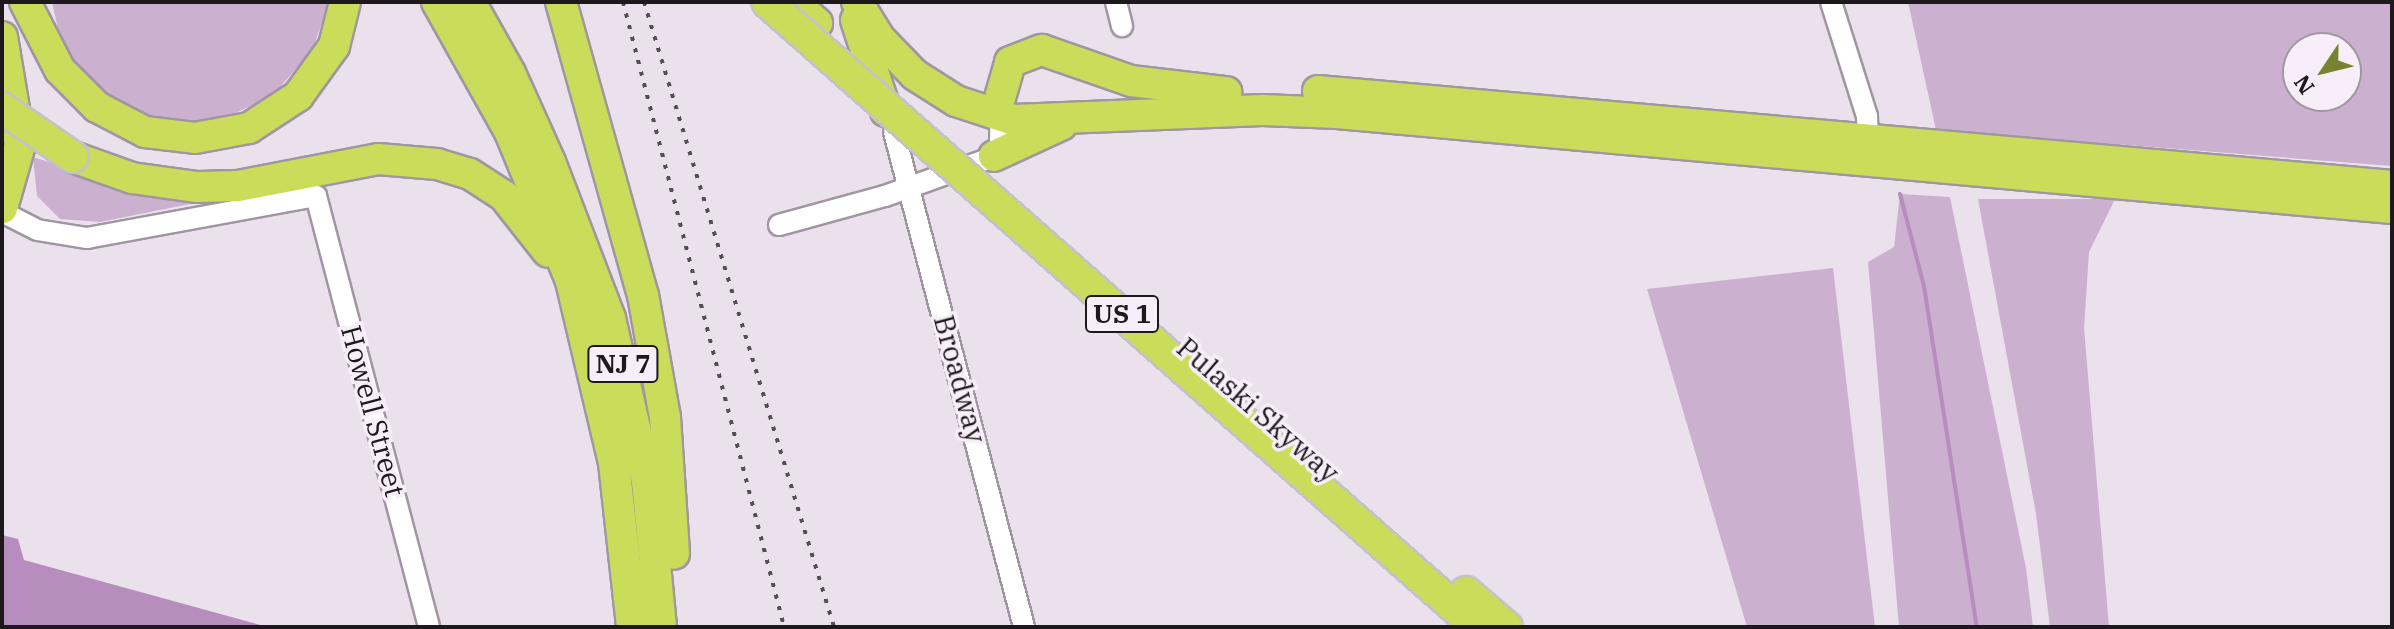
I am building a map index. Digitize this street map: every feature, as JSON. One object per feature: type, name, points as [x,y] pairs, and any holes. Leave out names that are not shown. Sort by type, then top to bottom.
[{"type":"highway","points":[[25,2],[60,70],[97,107],[145,132],[195,138],[249,128],[298,96],[334,46],[345,2]]},
{"type":"highway","name":"NJ 7","points":[[437,2],[523,159],[571,281],[618,486],[632,627]]},
{"type":"highway","name":"NJ 7","points":[[457,2],[528,116],[585,243],[622,360],[647,481],[661,627]]},
{"type":"highway","points":[[470,2],[528,116]]},
{"type":"highway","points":[[561,2],[636,265],[661,389],[672,504],[673,627]]},
{"type":"highway","name":"Pulaski Skyway","points":[[767,2],[1477,627]]},
{"type":"highway","name":"Pulaski Skyway","points":[[793,2],[1507,627]]},
{"type":"highway","points":[[854,2],[896,58],[956,101]]},
{"type":"highway","points":[[854,2],[894,132]]},
{"type":"highway","points":[[879,2],[928,62],[1001,108],[1226,92],[1359,93],[2392,208]]},
{"type":"highway","points":[[2,37],[20,145],[2,210]]},
{"type":"highway","points":[[1001,108],[1010,62],[1042,50],[1131,81],[1226,92]]},
{"type":"highway","points":[[894,132],[904,115],[917,105],[956,101],[1072,120],[1288,110],[2392,186]]},
{"type":"highway","points":[[2,108],[73,157],[132,178],[197,187],[238,186],[388,159],[428,162],[470,174],[496,190],[539,236],[582,328]]},
{"type":"highway","points":[[994,156],[1072,120]]},
{"type":"street","points":[[1116,2],[1122,26]]},
{"type":"street","points":[[1831,2],[1867,116],[1868,150]]},
{"type":"street","points":[[779,225],[910,187],[994,156],[1002,140],[1001,108]]},
{"type":"street","name":"Broadway","points":[[894,132],[1024,627]]},
{"type":"street","name":"Howell Street","points":[[2,210],[37,230],[87,238],[316,196],[429,627]]},
{"type":"shaded area","points":[[52,2],[330,2],[312,50],[274,94],[226,118],[197,122],[136,114],[106,101],[65,59]]},
{"type":"shaded area","points":[[1908,2],[2392,2],[2392,166],[1936,130]]},
{"type":"shaded area","points":[[33,157],[154,195],[240,194],[100,222],[60,219],[37,196]]},
{"type":"shaded area","points":[[1900,194],[1950,197],[2026,568],[2033,627],[1899,627],[1868,262],[1894,247]]},
{"type":"shaded area","points":[[1978,199],[2115,199],[2089,252],[2084,328],[2109,627],[2050,627],[2036,514]]},
{"type":"shaded area","points":[[1833,268],[1875,627],[1747,627],[1647,289]]},
{"type":"shaded area","points":[[2,535],[18,539],[24,560],[268,627],[2,627]]},
{"type":"waterway","points":[[1900,194],[1924,286],[1977,627]]},
{"type":"railway","points":[[623,2],[784,627]]},
{"type":"railway","points":[[644,2],[834,627]]}]
